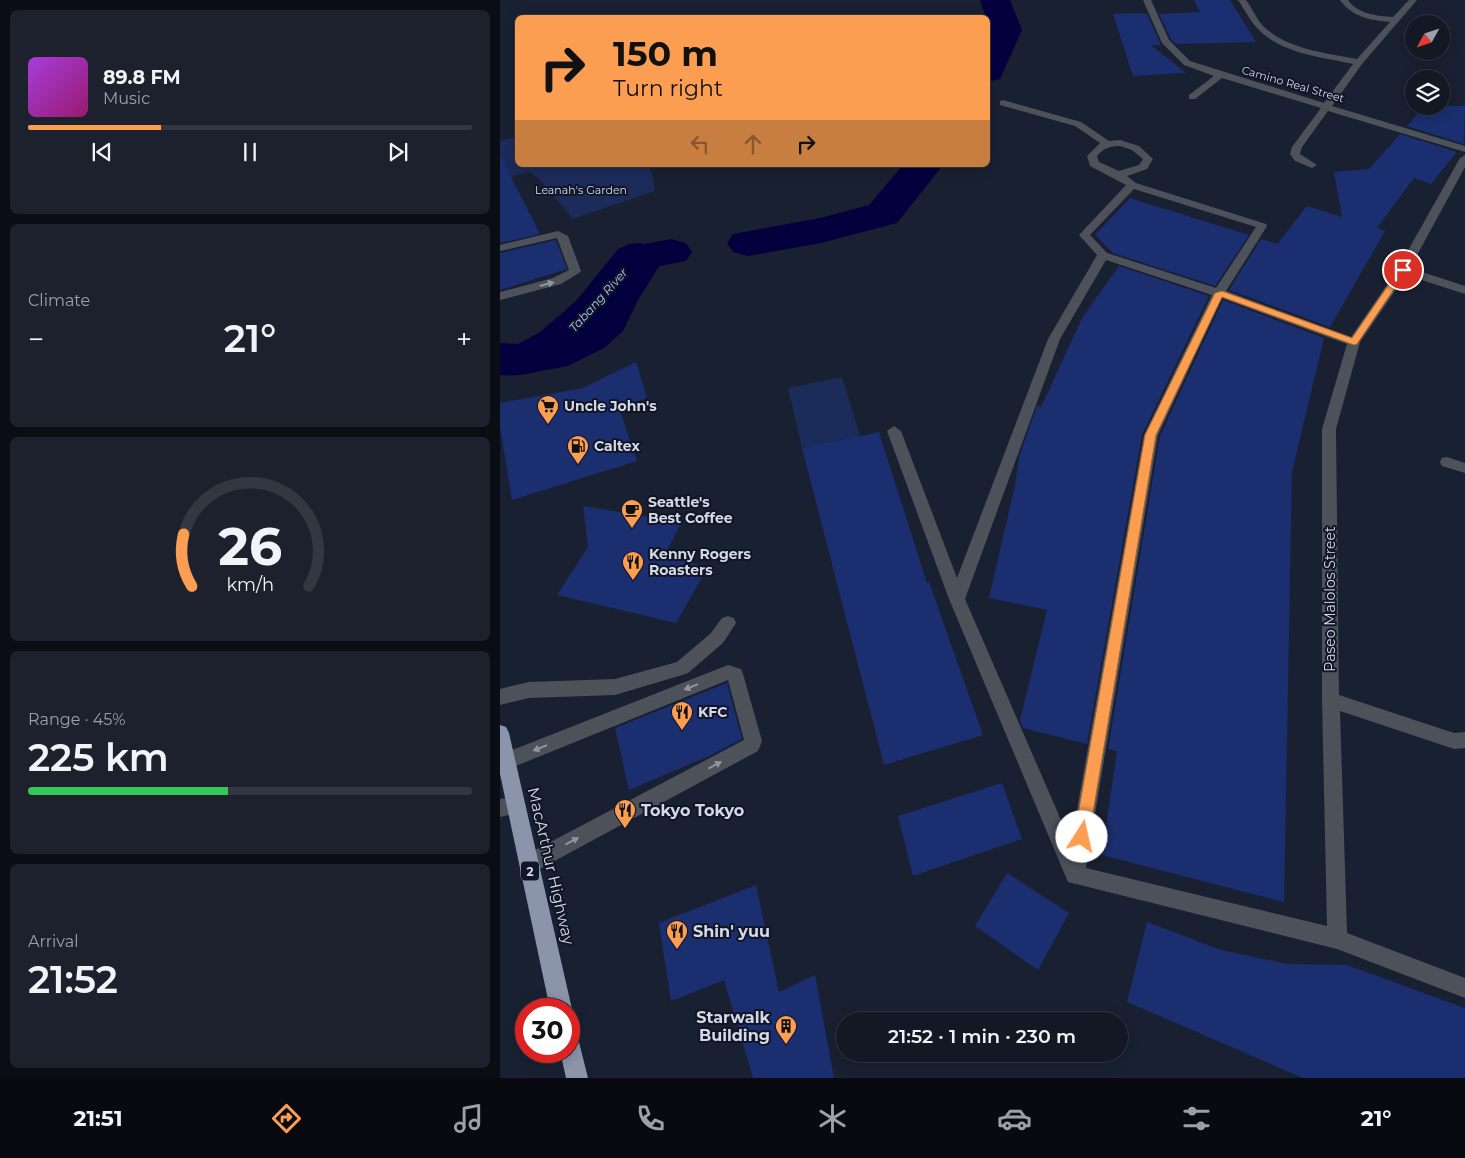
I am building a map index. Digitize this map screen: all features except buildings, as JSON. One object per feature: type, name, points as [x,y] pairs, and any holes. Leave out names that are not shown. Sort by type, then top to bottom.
[{"type":"highway","name":"MacArthur Highway","points":[[500,733],[506,761],[508,807],[529,864],[559,998]]},
{"type":"highway","points":[[574,1063],[577,1078]]},
{"type":"street","name":"Camino Real Street","points":[[1147,0],[1165,40],[1187,63],[1465,149]]},
{"type":"street","points":[[1242,0],[1260,27],[1272,37],[1290,45],[1359,62]]},
{"type":"street","points":[[1344,0],[1347,6],[1368,16],[1394,20]]},
{"type":"street","points":[[1312,165],[1299,159],[1295,154],[1297,147],[1359,62],[1413,0]]},
{"type":"street","points":[[1192,96],[1221,75]]},
{"type":"street","points":[[1003,102],[1078,124],[1107,144]]},
{"type":"street","points":[[1075,875],[1150,435],[1219,293],[1262,226],[1126,179],[1105,170],[1094,164],[1092,156],[1096,149],[1107,144],[1119,142],[1132,145],[1142,151],[1148,159],[1143,167],[1126,179],[1084,235],[1103,255],[1219,293],[1354,342]]},
{"type":"street","name":"Paseo Malolos Street","points":[[1337,938],[1331,700],[1329,429],[1354,342],[1403,270],[1465,158]]},
{"type":"street","points":[[500,248],[558,234],[563,236],[567,242],[575,271],[557,281],[500,296]]},
{"type":"street","points":[[956,599],[1054,339],[1103,255]]},
{"type":"street","points":[[1403,270],[1465,290]]},
{"type":"street","points":[[894,430],[956,599],[1075,875]]},
{"type":"street","points":[[1447,462],[1465,468]]},
{"type":"street","points":[[500,697],[529,690],[615,687],[682,668],[717,638],[728,623]]},
{"type":"street","points":[[506,761],[728,672],[735,674],[753,742],[752,745],[529,864]]},
{"type":"street","points":[[1331,700],[1454,741],[1465,740]]},
{"type":"street","points":[[1075,875],[1337,938],[1465,988]]},
{"type":"green space","name":"Leanah's Garden","points":[[515,137],[515,167],[650,167],[655,191],[573,219],[538,178],[529,172],[500,180],[500,141]]},
{"type":"green space","points":[[842,377],[860,436],[802,448],[788,388]]},
{"type":"water","points":[[907,167],[924,167],[909,183],[912,188],[910,191],[899,193],[898,200],[878,217],[863,221],[856,220],[847,225],[827,228],[817,232],[813,243],[773,250],[748,243],[759,235],[803,225],[815,227],[821,223],[854,216],[855,211],[870,211],[875,202],[882,199],[884,190]]},
{"type":"water","points":[[641,243],[668,252],[638,300],[623,331],[604,348],[568,366],[529,373],[500,371],[500,349],[512,352],[523,351],[544,341],[618,249],[629,244]]},
{"type":"waterway","name":"Tabang River","points":[[990,67],[1006,30],[995,0]]},
{"type":"waterway","name":"Tabang River","points":[[748,243],[821,230],[883,214],[922,167]]},
{"type":"waterway","name":"Tabang River","points":[[500,359],[519,360],[538,355],[557,344],[592,311],[633,262],[643,256],[671,252]]},
{"type":"place","name":"Uncle John's","points":[[548,425]]},
{"type":"place","name":"Caltex","points":[[578,465]]},
{"type":"place","name":"Seattle's Best Coffee","points":[[632,529]]},
{"type":"place","name":"Kenny Rogers Roasters","points":[[633,581]]},
{"type":"place","name":"KFC","points":[[682,731]]},
{"type":"place","name":"Tokyo Tokyo","points":[[625,829]]},
{"type":"place","name":"Shin' yuu","points":[[677,950]]},
{"type":"place","name":"Starwalk Building","points":[[786,1045]]},
{"type":"route","points":[[1082,837],[1150,435],[1219,293],[1354,342],[1403,270]]}]
